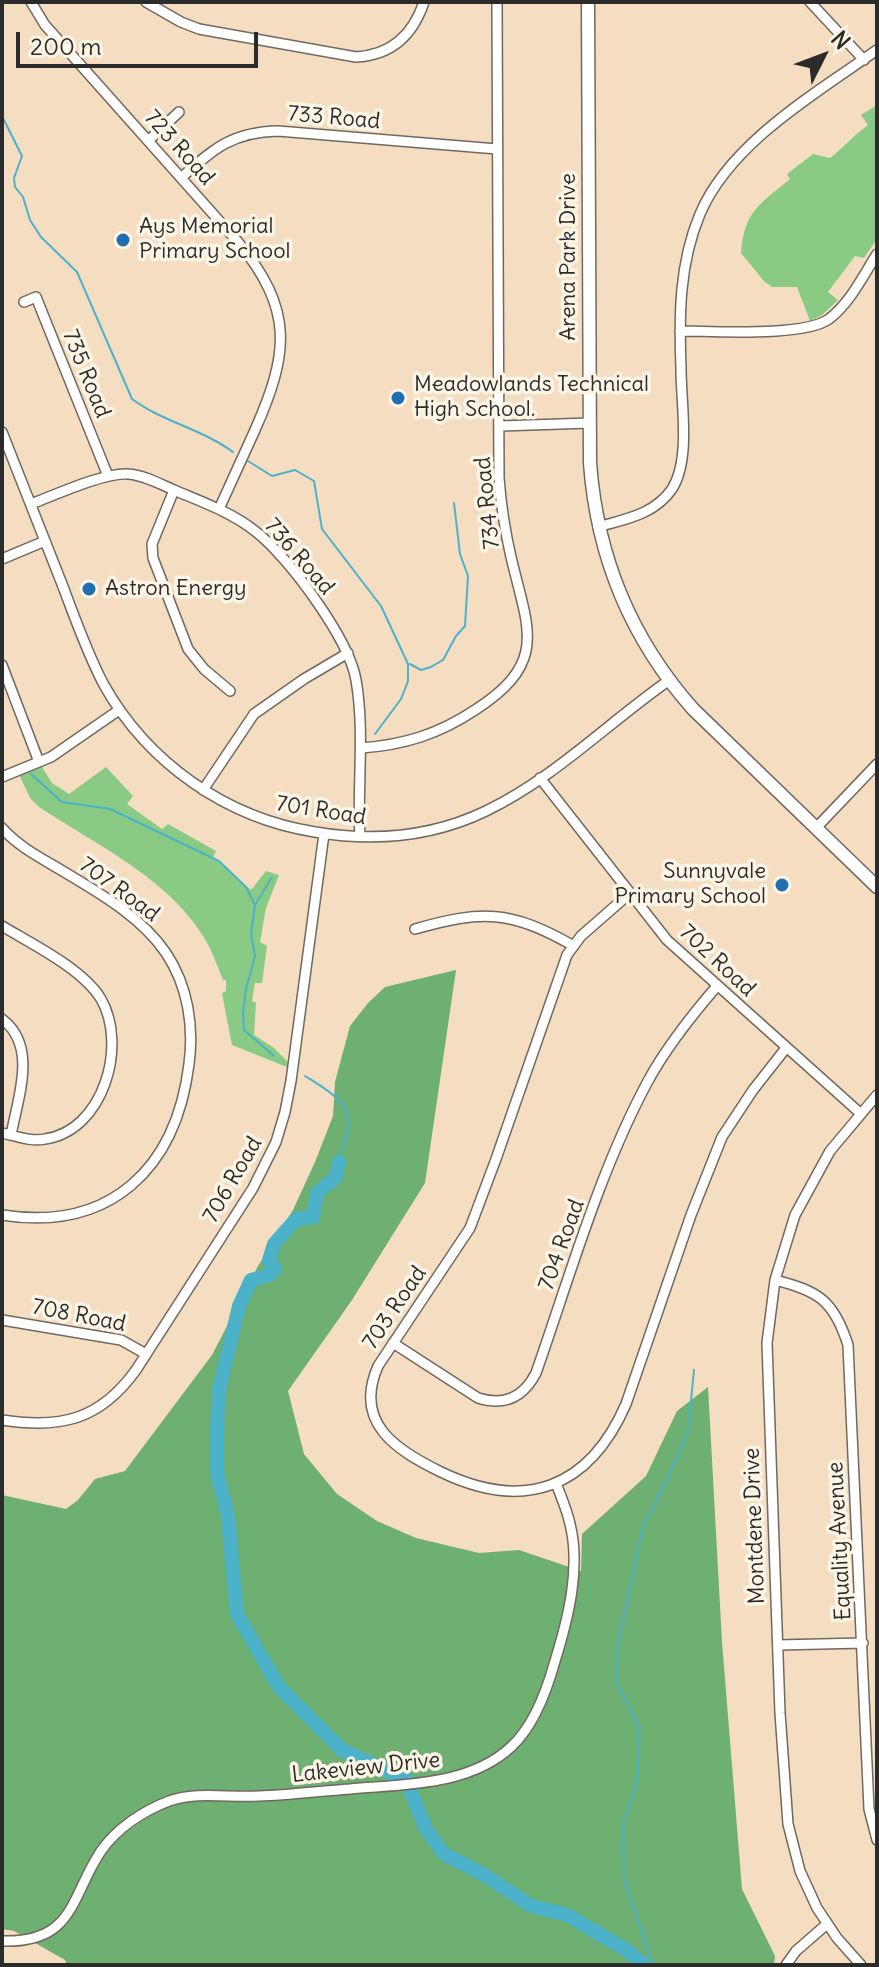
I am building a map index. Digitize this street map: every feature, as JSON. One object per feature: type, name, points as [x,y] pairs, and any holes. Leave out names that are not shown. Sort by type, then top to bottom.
[{"type":"street","name":"723 Road","points":[[31,2],[45,25],[238,242],[263,275],[276,306],[281,329],[279,363],[271,390],[219,509]]},
{"type":"street","points":[[146,2],[199,29],[356,57],[372,56],[394,46],[413,27],[424,2]]},
{"type":"street","name":"734 Road","points":[[361,748],[417,739],[447,728],[500,693],[513,680],[523,663],[529,631],[502,505],[497,2]]},
{"type":"street","name":"Arena Park Drive","points":[[588,2],[590,423],[593,499],[610,570],[628,617],[668,681],[877,887]]},
{"type":"street","points":[[810,2],[864,60]]},
{"type":"street","points":[[598,527],[651,509],[666,496],[677,480],[683,450],[680,301],[687,250],[700,212],[716,185],[761,136],[877,50]]},
{"type":"street","points":[[148,141],[179,112]]},
{"type":"street","name":"733 Road","points":[[182,177],[210,152],[241,134],[257,131],[497,149]]},
{"type":"street","points":[[680,331],[796,330],[818,325],[840,309],[877,254]]},
{"type":"street","name":"735 Road","points":[[24,302],[36,297],[108,476]]},
{"type":"street","points":[[500,426],[590,423]]},
{"type":"street","name":"701 Road","points":[[2,432],[93,662],[119,710],[154,751],[203,790],[244,813],[324,834],[360,837],[393,837],[446,826],[500,804],[540,778],[668,681]]},
{"type":"street","name":"736 Road","points":[[31,504],[108,476],[132,474],[219,509],[256,531],[275,550],[333,625],[348,653],[356,679],[361,748],[360,837]]},
{"type":"street","points":[[174,490],[152,544],[153,558],[188,649],[204,669],[230,691]]},
{"type":"street","points":[[2,559],[45,541]]},
{"type":"street","points":[[203,790],[254,714],[348,653]]},
{"type":"street","points":[[2,665],[39,762]]},
{"type":"street","points":[[2,777],[39,762],[119,710]]},
{"type":"street","points":[[816,828],[877,764]]},
{"type":"street","name":"702 Road","points":[[540,778],[667,940],[860,1113]]},
{"type":"street","name":"707 Road","points":[[2,828],[21,846],[112,903],[151,934],[172,963],[180,981],[192,1035],[187,1078],[177,1121],[151,1167],[115,1197],[94,1208],[41,1219],[2,1215]]},
{"type":"street","name":"706 Road","points":[[2,1420],[47,1424],[66,1422],[81,1417],[114,1397],[146,1354],[253,1188],[276,1142],[285,1112],[324,834]]},
{"type":"street","name":"703 Road","points":[[629,894],[572,945],[560,971],[470,1228],[372,1379],[371,1395],[378,1423],[392,1444],[408,1456],[458,1480],[492,1491],[529,1491],[556,1483],[593,1459],[615,1430],[626,1404],[691,1215],[722,1137],[786,1048]]},
{"type":"street","points":[[415,929],[459,917],[483,915],[530,924],[572,945]]},
{"type":"street","points":[[2,926],[85,980],[101,1000],[111,1030],[110,1059],[102,1096],[72,1129],[45,1139],[6,1134],[24,1059],[18,1036],[2,1019]]},
{"type":"street","name":"704 Road","points":[[393,1343],[478,1398],[508,1401],[525,1391],[536,1373],[588,1224],[633,1110],[668,1047],[717,986]]},
{"type":"street","name":"Montdene Drive","points":[[861,1965],[827,1924],[800,1871],[788,1824],[767,1343],[775,1280],[795,1215],[830,1151],[877,1095]]},
{"type":"street","name":"Equality Avenue","points":[[775,1280],[805,1287],[818,1295],[837,1315],[848,1345],[869,1809],[877,1840]]},
{"type":"street","name":"708 Road","points":[[2,1320],[121,1340],[146,1354]]},
{"type":"street","name":"Lakeview Drive","points":[[2,1941],[37,1937],[63,1921],[110,1839],[126,1824],[167,1802],[186,1796],[258,1797],[417,1783],[452,1777],[496,1759],[520,1737],[539,1705],[562,1639],[572,1579],[570,1523],[556,1483]]},
{"type":"street","points":[[778,1645],[863,1643]]},
{"type":"street","points":[[786,1965],[796,1951],[827,1924]]},
{"type":"green space","points":[[877,105],[877,239],[864,258],[855,256],[828,292],[838,300],[810,321],[797,287],[772,287],[741,253],[746,227],[755,210],[790,179],[787,174],[813,154],[830,158],[868,125],[861,115]]},
{"type":"green space","points":[[39,762],[52,783],[69,794],[106,767],[133,796],[127,804],[162,829],[168,824],[216,851],[213,857],[251,890],[266,871],[279,875],[266,908],[260,942],[267,946],[262,983],[255,983],[252,1001],[256,1003],[254,1035],[274,1048],[292,1069],[232,1045],[222,993],[226,991],[226,980],[223,980],[203,936],[184,911],[147,877],[39,807],[30,798],[17,770]]},
{"type":"green space","points":[[456,970],[425,1183],[352,1300],[288,1391],[304,1454],[337,1494],[377,1521],[416,1538],[479,1553],[519,1550],[581,1571],[582,1534],[646,1476],[677,1411],[708,1387],[722,1642],[742,1889],[775,1956],[774,1965],[67,1965],[65,1960],[14,1931],[2,1929],[2,1495],[66,1509],[95,1479],[125,1471],[212,1355],[258,1266],[293,1210],[333,1116],[335,1082],[350,1026],[385,987]]},
{"type":"waterway","points":[[2,116],[22,156],[14,178],[15,187],[23,197],[30,220],[41,237],[77,272],[132,399],[233,452]]},
{"type":"waterway","points":[[248,461],[272,476],[295,470],[314,481],[322,529],[381,606],[408,664],[408,681],[401,699],[375,734]]},
{"type":"waterway","points":[[410,664],[421,670],[443,660],[465,626],[468,576],[460,554],[454,503]]},
{"type":"waterway","points":[[31,774],[62,802],[110,809],[219,861],[246,887],[255,905]]},
{"type":"waterway","points":[[272,877],[255,905],[251,934],[255,956],[243,1013],[244,1030],[274,1056]]},
{"type":"waterway","points":[[305,1076],[336,1097],[346,1112],[348,1130],[339,1162]]},
{"type":"waterway","points":[[339,1162],[336,1177],[317,1193],[313,1217],[296,1219],[274,1244],[269,1260],[275,1269],[269,1275],[251,1280],[239,1306],[219,1390],[217,1473],[228,1516],[237,1614],[279,1687],[342,1750],[405,1777],[426,1829],[444,1854],[486,1876],[531,1906],[567,1915],[628,1951],[644,1965]]},
{"type":"waterway","points":[[653,1965],[624,1878],[623,1825],[637,1780],[639,1727],[616,1682],[618,1644],[643,1527],[688,1431],[694,1370]]},
{"type":"place","name":"Ays Memorial Primary School","points":[[123,240]]},
{"type":"place","name":"Meadowlands Technical High School.","points":[[398,398]]},
{"type":"place","name":"Astron Energy","points":[[89,589]]},
{"type":"place","name":"Sunnyvale Primary School","points":[[782,885]]}]
